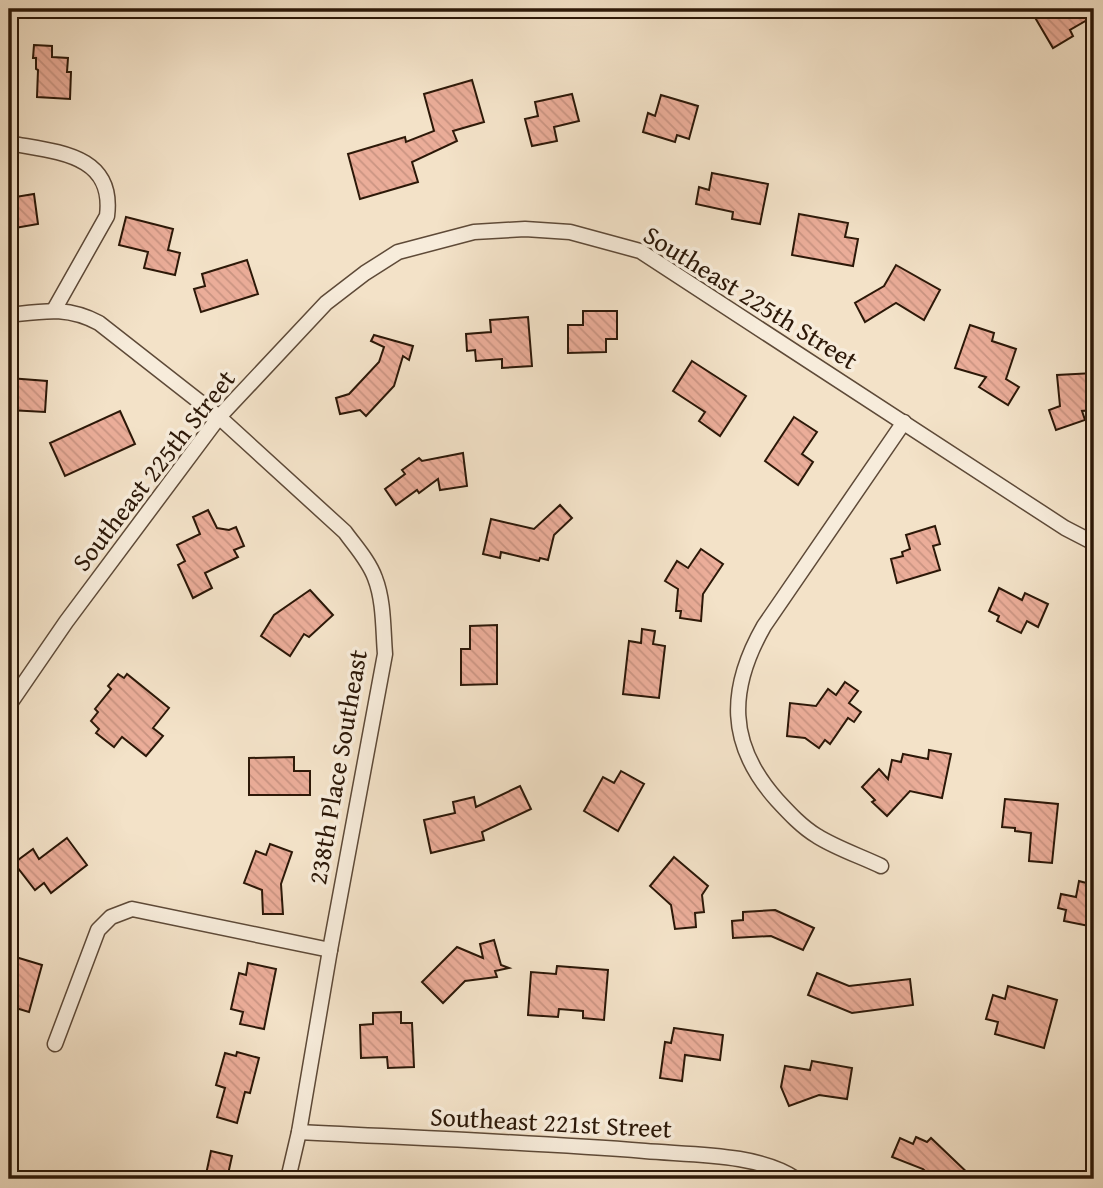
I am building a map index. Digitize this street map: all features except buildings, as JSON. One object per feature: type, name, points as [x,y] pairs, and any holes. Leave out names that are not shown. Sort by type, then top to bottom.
[{"type":"street","points":[[9,143],[71,156],[90,165],[101,176],[110,198],[107,216],[54,310]]},
{"type":"street","name":"Southeast 225th Street","points":[[9,705],[66,622],[219,417],[326,303],[398,252],[474,232],[525,229],[570,232],[640,251],[1065,528],[1094,543]]},
{"type":"street","name":"238th Place Southeast","points":[[9,315],[54,310],[83,314],[99,323],[219,417],[345,532],[375,578],[382,614],[385,654],[299,1132],[288,1179]]},
{"type":"street","points":[[881,866],[817,836],[793,817],[767,789],[751,764],[743,742],[737,724],[737,706],[741,677],[754,644],[904,422]]},
{"type":"street","points":[[55,1044],[98,930],[111,917],[132,909],[330,950]]},
{"type":"street","name":"Southeast 221st Street","points":[[299,1132],[581,1146],[720,1157],[762,1164],[796,1179]]}]
